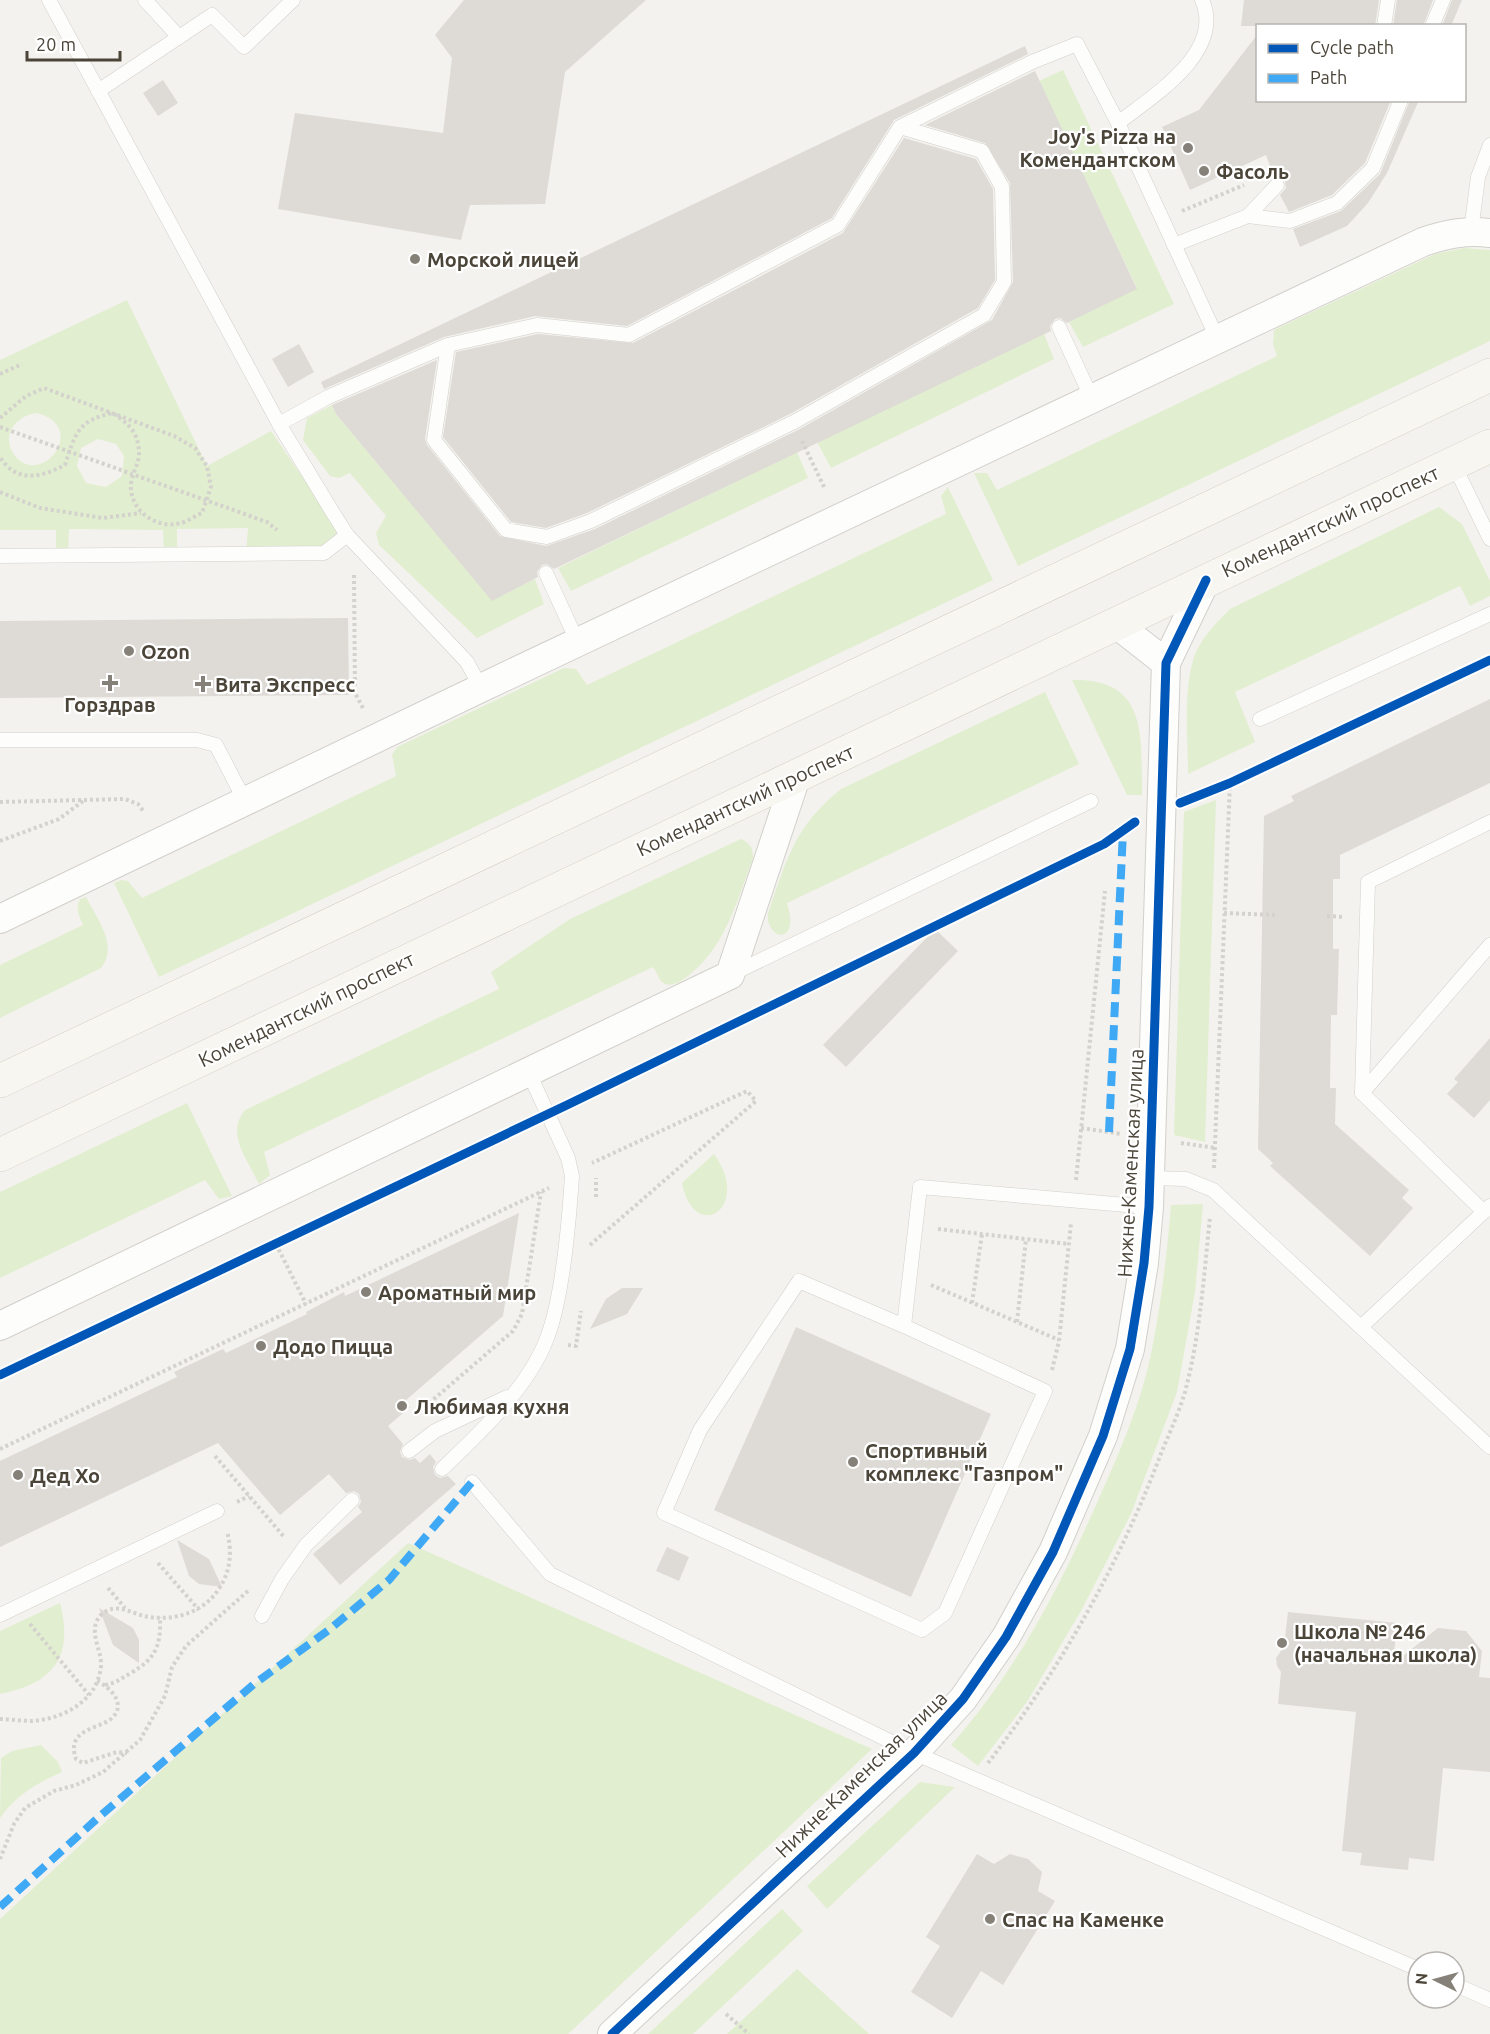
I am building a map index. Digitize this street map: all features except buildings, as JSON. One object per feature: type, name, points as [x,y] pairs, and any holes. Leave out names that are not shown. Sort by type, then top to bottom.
[{"type":"main road","points":[[0,1081],[1490,375]]},
{"type":"main road","name":"Комендантский проспект","points":[[0,1155],[1490,446]]},
{"type":"street","points":[[0,919],[246,803],[481,688],[1423,242],[1447,234],[1480,232]]},
{"type":"street","name":"Нижне-Каменская улица","points":[[612,2034],[914,1753],[963,1699],[1006,1637],[1053,1552],[1103,1436],[1130,1349],[1144,1263],[1149,1207],[1166,663],[1206,580]]},
{"type":"street","points":[[1115,623],[1166,663]]},
{"type":"street","points":[[0,1326],[730,975],[796,777]]},
{"type":"lane","points":[[49,0],[279,424],[347,535],[467,662],[481,688]]},
{"type":"lane","points":[[145,0],[179,37]]},
{"type":"lane","points":[[98,91],[212,15],[244,47],[293,0]]},
{"type":"lane","points":[[1118,123],[1175,79],[1199,48],[1208,15],[1202,0]]},
{"type":"lane","points":[[1384,24],[1388,0]]},
{"type":"lane","points":[[1433,24],[1443,0]]},
{"type":"lane","points":[[279,424],[328,398],[448,345],[537,325],[629,335],[838,225],[900,127],[1077,44],[1118,123],[1217,338]]},
{"type":"lane","points":[[1248,216],[1290,221],[1337,204],[1373,168],[1400,102]]},
{"type":"lane","points":[[448,345],[434,440],[506,530],[547,537],[602,516],[794,422],[984,315],[1004,282],[1002,188],[982,151],[900,127]]},
{"type":"lane","points":[[1480,232],[1478,177],[1490,146]]},
{"type":"lane","points":[[1174,245],[1248,216],[1277,185]]},
{"type":"lane","points":[[1059,327],[1092,399]]},
{"type":"lane","points":[[1453,462],[1490,539]]},
{"type":"lane","points":[[0,556],[324,553],[347,535]]},
{"type":"lane","points":[[546,573],[578,643]]},
{"type":"lane","points":[[1260,719],[1490,614]]},
{"type":"lane","points":[[0,740],[197,740],[216,745],[246,803]]},
{"type":"lane","points":[[730,975],[1091,801]]},
{"type":"lane","points":[[1362,1326],[1487,1209],[1362,1093],[1368,882],[1490,822]]},
{"type":"lane","points":[[1362,1093],[1490,945]]},
{"type":"lane","points":[[442,1469],[481,1431],[531,1370],[547,1340],[553,1319],[572,1176],[568,1158],[528,1071]]},
{"type":"lane","points":[[1150,1178],[1186,1179],[1213,1190],[1490,1447]]},
{"type":"lane","points":[[904,1326],[920,1187],[1149,1207]]},
{"type":"lane","points":[[799,1281],[904,1326],[1045,1391],[945,1613],[922,1630],[664,1513],[700,1430],[799,1281]]},
{"type":"lane","points":[[409,1451],[435,1431],[512,1394]]},
{"type":"lane","points":[[472,1482],[550,1574],[914,1753],[1406,1964]]},
{"type":"lane","points":[[262,1616],[282,1579],[306,1545],[352,1500]]},
{"type":"lane","points":[[0,1615],[217,1511]]},
{"type":"lane","points":[[1466,1989],[1490,2000]]},
{"type":"path","points":[[1162,219],[1242,186]]},
{"type":"path","points":[[0,374],[22,364]]},
{"type":"path","points":[[0,418],[26,396],[44,388],[174,436],[195,448],[207,466],[211,487],[202,513],[180,523],[160,523],[141,513],[103,518],[40,508],[0,492]]},
{"type":"path","points":[[0,456],[6,465],[26,476],[43,476],[65,465],[80,428],[94,417],[113,413],[132,427],[138,442],[140,460],[131,483],[133,497],[141,513]]},
{"type":"path","points":[[0,427],[205,502],[267,522],[289,538],[297,553]]},
{"type":"path","points":[[798,432],[825,489]]},
{"type":"path","points":[[354,571],[356,693],[364,710]]},
{"type":"path","points":[[1190,799],[1230,783],[1490,660]]},
{"type":"path","points":[[0,802],[125,799],[138,804],[144,812]]},
{"type":"path","points":[[0,841],[59,819],[83,800]]},
{"type":"path","points":[[1045,1391],[1059,1341],[1105,891]]},
{"type":"path","points":[[1224,913],[1276,915]]},
{"type":"path","points":[[0,1449],[541,1192],[593,1163],[747,1091],[756,1101],[590,1245]]},
{"type":"path","points":[[1081,1128],[1132,1136]]},
{"type":"path","points":[[1174,1142],[1216,1148]]},
{"type":"path","points":[[411,1419],[513,1332],[522,1314],[541,1192]]},
{"type":"path","points":[[938,1229],[1069,1244]]},
{"type":"path","points":[[972,1303],[982,1234]]},
{"type":"path","points":[[1017,1322],[1026,1239]]},
{"type":"path","points":[[276,1244],[306,1304]]},
{"type":"path","points":[[930,1284],[1059,1341]]},
{"type":"path","points":[[215,1456],[279,1531]]},
{"type":"path","points":[[0,1719],[32,1721],[76,1708],[89,1695],[97,1681],[101,1666],[95,1631],[102,1615],[113,1608],[126,1608],[143,1616],[177,1617],[199,1610],[214,1598],[226,1578],[231,1555],[228,1532],[217,1511]]},
{"type":"path","points":[[282,1547],[287,1541]]},
{"type":"path","points":[[144,1546],[199,1610]]},
{"type":"path","points":[[0,1859],[14,1824],[25,1808],[47,1794],[76,1785],[104,1772],[128,1753],[152,1722],[165,1696],[172,1667],[186,1646],[235,1605],[256,1582]]},
{"type":"path","points":[[15,1607],[89,1695]]},
{"type":"path","points":[[105,1685],[117,1683],[151,1658],[160,1635],[160,1617]]},
{"type":"path","points":[[97,1681],[114,1693],[118,1703],[117,1711],[112,1719],[91,1726],[82,1732],[74,1752],[76,1759],[83,1763],[117,1752],[128,1753]]},
{"type":"path","points":[[114,1693],[117,1683]]},
{"type":"path","points":[[726,2014],[749,2034]]},
{"type":"green space","points":[[1063,70],[1174,304],[1083,347],[1069,322],[1137,288],[1039,81]]},
{"type":"green space","points":[[1464,248],[1490,250],[1490,341],[1018,566],[974,473],[987,473],[997,490],[1277,356],[1273,344],[1274,330],[1435,254]]},
{"type":"green space","points":[[127,300],[207,466],[271,431],[344,538],[324,553],[246,554],[248,528],[177,529],[177,554],[164,554],[163,530],[69,529],[68,555],[56,555],[56,530],[0,530],[0,360]],"holes":[[[37,413],[53,420],[60,431],[60,442],[55,453],[46,461],[35,465],[24,463],[13,453],[9,439],[10,432],[18,421]],[[98,439],[116,444],[124,456],[122,476],[106,487],[86,483],[77,466],[81,448]]]},
{"type":"green space","points":[[1044,334],[1054,359],[831,468],[817,442]]},
{"type":"green space","points":[[332,405],[336,414],[492,600],[535,579],[544,604],[477,638],[379,545],[376,533],[386,516],[350,473],[339,478],[330,476],[303,440],[307,418]]},
{"type":"green space","points":[[797,452],[808,478],[571,591],[558,568]]},
{"type":"green space","points":[[948,487],[993,580],[159,977],[114,883],[121,880],[128,881],[142,898],[396,776],[392,755],[397,747],[564,668],[576,669],[587,685],[946,514],[941,496]]},
{"type":"green space","points":[[1439,507],[1462,524],[1490,581],[1490,596],[1470,606],[1460,586],[1235,692],[1255,742],[1188,774],[1187,710],[1193,661],[1205,637],[1230,609]]},
{"type":"green space","points":[[1072,680],[1097,682],[1115,689],[1128,700],[1140,733],[1142,795],[1127,795]]},
{"type":"green space","points":[[1045,692],[1079,764],[787,903],[790,927],[782,935],[772,929],[768,913],[794,845],[812,817],[841,789]]},
{"type":"green space","points":[[1216,800],[1205,1142],[1174,1135],[1184,812]]},
{"type":"green space","points":[[741,839],[750,846],[753,858],[727,926],[708,956],[696,970],[681,981],[665,984],[653,967],[264,1152],[270,1175],[259,1184],[244,1156],[238,1138],[239,1119],[245,1110],[499,989],[491,972],[570,919]]},
{"type":"green space","points":[[86,897],[107,942],[106,960],[101,968],[0,1018],[0,965],[83,925],[78,906],[80,899]]},
{"type":"green space","points":[[187,1103],[232,1196],[219,1199],[205,1180],[0,1278],[0,1192]]},
{"type":"green space","points":[[714,1154],[724,1173],[727,1190],[724,1203],[717,1212],[708,1215],[698,1212],[688,1202],[682,1183]]},
{"type":"green space","points":[[1203,1204],[1195,1292],[1177,1392],[1131,1514],[1081,1611],[1027,1702],[978,1766],[951,1745],[996,1688],[1016,1658],[1053,1595],[1085,1529],[1136,1409],[1147,1372],[1161,1299],[1171,1205]]},
{"type":"green space","points":[[408,1543],[872,1749],[568,2034],[0,2034],[0,1919]]},
{"type":"green space","points":[[60,1603],[64,1622],[64,1638],[56,1665],[34,1683],[0,1694],[0,1631]]},
{"type":"green space","points":[[41,1745],[58,1762],[62,1772],[28,1790],[13,1802],[0,1818],[1,1758],[12,1751]]},
{"type":"green space","points":[[920,1782],[955,1787],[827,1909],[807,1886]]},
{"type":"green space","points":[[782,1909],[803,1931],[693,2034],[648,2034]]},
{"type":"green space","points":[[797,1969],[869,2034],[727,2034]]},
{"type":"marked path","points":[[1109,1132],[1123,831]]},
{"type":"marked path","points":[[0,1907],[100,1816],[254,1684],[330,1629],[389,1580],[472,1482]]},
{"type":"cycle path","points":[[612,2034],[914,1753],[963,1699],[1006,1637],[1053,1552],[1103,1436],[1130,1349],[1144,1263],[1149,1207],[1166,663],[1206,580]]},
{"type":"cycle path","points":[[1180,803],[1230,783],[1490,660]]},
{"type":"cycle path","points":[[0,1375],[567,1105],[1104,844],[1135,822]]},
{"type":"place","name":"Joy's Pizza на Комендантском","points":[[1188,148]]},
{"type":"place","name":"Фасоль","points":[[1204,171]]},
{"type":"place","name":"Морской лицей","points":[[415,259]]},
{"type":"place","name":"Ozon","points":[[129,651]]},
{"type":"place","name":"Горздрав","points":[[110,683]]},
{"type":"place","name":"Вита Экспресс","points":[[203,684]]},
{"type":"place","name":"Ароматный мир","points":[[366,1292]]},
{"type":"place","name":"Додо Пицца","points":[[261,1346]]},
{"type":"place","name":"Любимая кухня","points":[[402,1406]]},
{"type":"place","name":"Спортивный комплекс \"Газпром\"","points":[[853,1462]]},
{"type":"place","name":"Дед Хо","points":[[18,1475]]},
{"type":"place","name":"Школа № 246 (начальная школа)","points":[[1282,1643]]},
{"type":"place","name":"Спас на Каменке","points":[[990,1919]]}]
